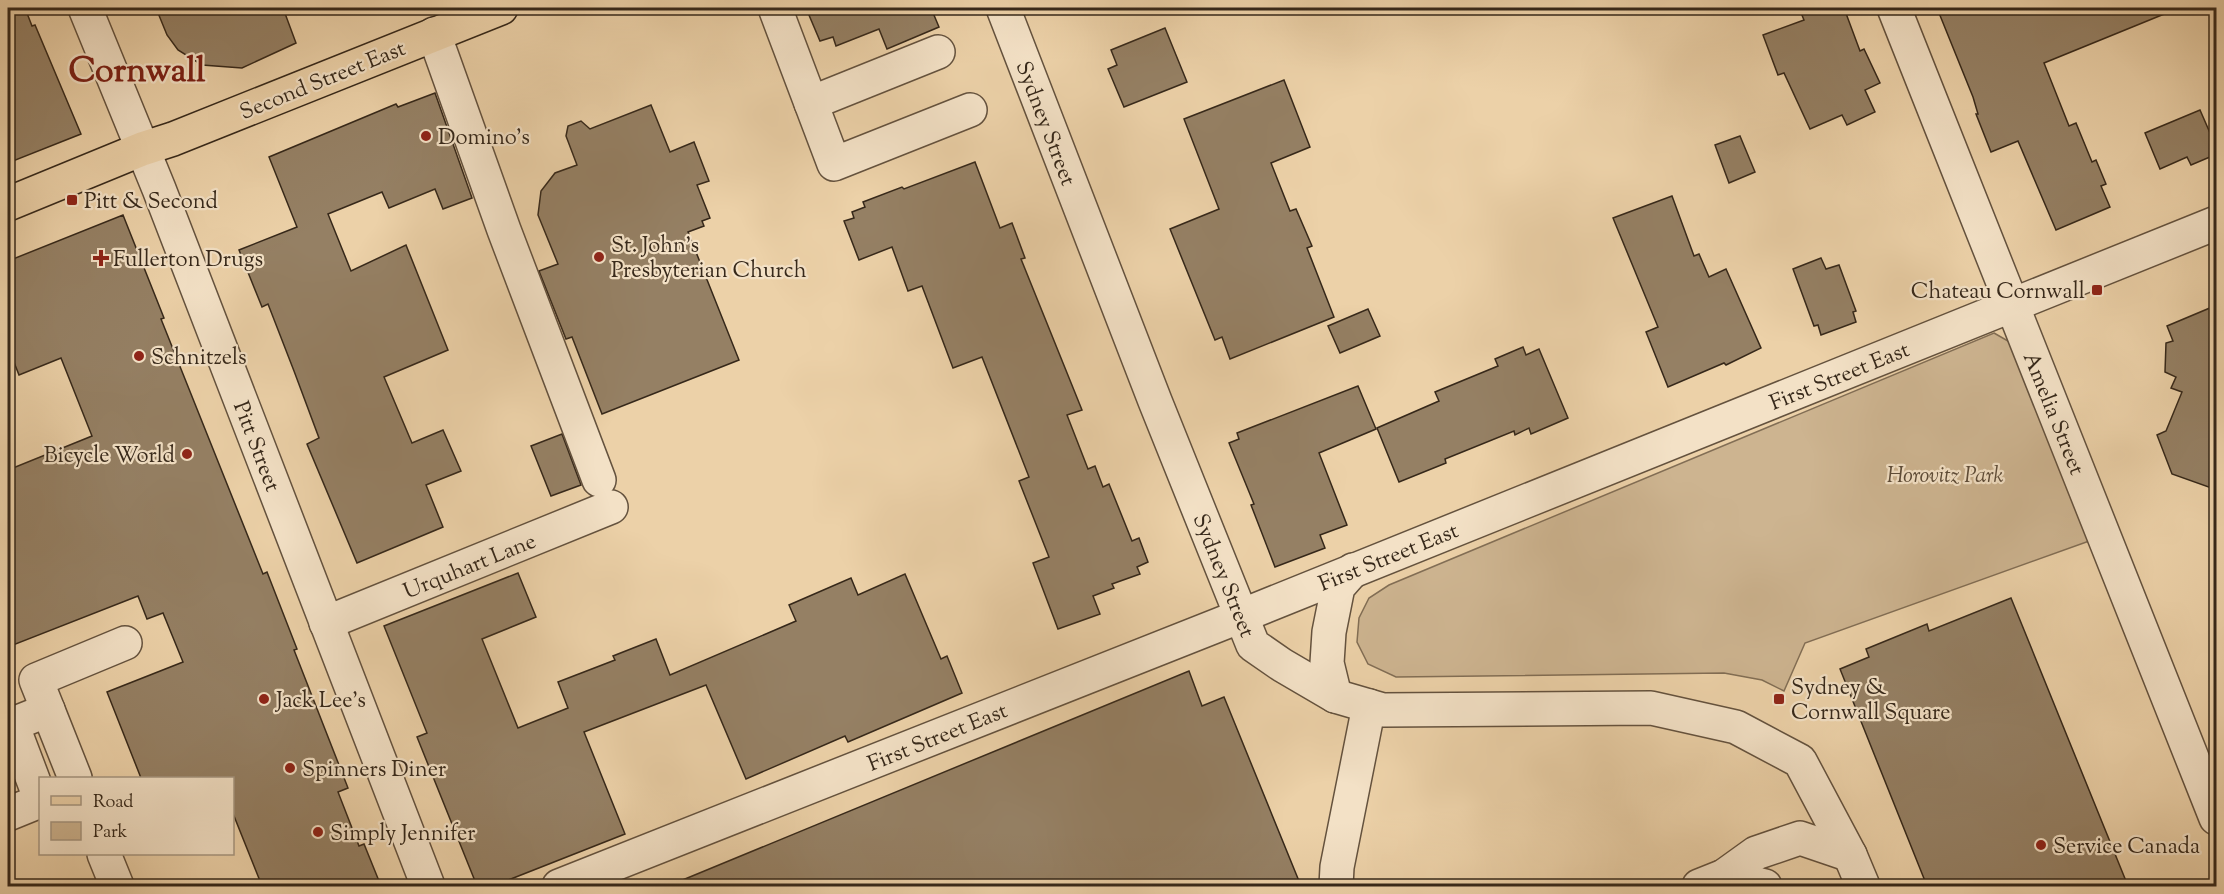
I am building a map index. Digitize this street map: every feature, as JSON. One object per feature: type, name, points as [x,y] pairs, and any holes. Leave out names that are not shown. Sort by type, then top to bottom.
[{"type":"main road","name":"Second Street East","points":[[8,204],[501,8]]},
{"type":"street","name":"Pitt Street","points":[[85,8],[428,886]]},
{"type":"street","points":[[775,8],[834,164],[970,110]]},
{"type":"street","name":"Sydney Street","points":[[1003,8],[1155,401],[1253,645],[1335,696],[1383,710],[1651,708],[1736,727],[1800,761],[1850,855],[1863,886]]},
{"type":"street","name":"Amelia Street","points":[[1894,8],[2217,818]]},
{"type":"street","name":"Urquhart Lane","points":[[326,622],[605,493],[508,241],[434,34]]},
{"type":"street","points":[[811,103],[938,52]]},
{"type":"street","name":"First Street East","points":[[559,886],[1241,616],[2217,223]]},
{"type":"street","points":[[1335,696],[1327,663],[1329,633],[1338,587],[1353,570]]},
{"type":"street","points":[[75,777],[36,680],[125,644]]},
{"type":"street","points":[[1336,886],[1336,867],[1369,706]]},
{"type":"street","points":[[39,798],[10,725],[48,710]]},
{"type":"street","points":[[8,814],[39,800]]},
{"type":"street","points":[[1712,881],[1756,853],[1800,838],[1850,855]]},
{"type":"street","points":[[104,855],[117,886]]},
{"type":"street","points":[[1712,881],[1766,886]]},
{"type":"green space","name":"Horovitz Park","points":[[1994,333],[2015,345],[2092,540],[1805,643],[1784,691],[1762,680],[1724,673],[1396,677],[1368,664],[1357,642],[1359,618],[1369,598],[1389,585]]},
{"type":"building","points":[[8,8],[25,8],[32,26],[35,25],[81,134],[8,163]]},
{"type":"building","points":[[156,8],[283,8],[296,43],[242,68],[202,65],[178,50],[167,35]]},
{"type":"building","points":[[806,8],[931,8],[939,27],[887,49],[879,29],[836,46],[833,37],[820,41]]},
{"type":"building","points":[[1799,8],[1844,8],[1860,51],[1864,49],[1880,83],[1865,90],[1875,112],[1847,125],[1842,115],[1810,129],[1784,73],[1778,75],[1763,35],[1804,20]]},
{"type":"building","points":[[1937,8],[2179,8],[2044,63],[2069,126],[2076,123],[2092,162],[2096,160],[2106,184],[2101,186],[2110,207],[2056,230],[2018,141],[1991,152],[1976,114],[1978,114],[1973,97]]},
{"type":"building","points":[[1165,28],[1187,82],[1124,107],[1108,69],[1117,65],[1111,50]]},
{"type":"building","points":[[1284,80],[1310,147],[1271,163],[1290,211],[1296,209],[1312,246],[1307,248],[1334,317],[1230,359],[1222,337],[1215,340],[1170,229],[1219,209],[1184,119]]},
{"type":"building","points":[[435,93],[472,198],[443,209],[435,189],[389,208],[382,192],[328,214],[351,271],[406,245],[448,350],[384,377],[412,443],[443,430],[461,471],[426,485],[443,527],[357,563],[307,444],[319,438],[294,371],[268,304],[262,307],[239,250],[297,227],[269,157],[396,104],[398,107]]},
{"type":"building","name":"St. John's Presbyterian Church","points":[[651,105],[670,152],[694,142],[709,181],[697,185],[710,218],[702,221],[704,226],[688,232],[739,360],[602,414],[572,337],[566,339],[539,271],[558,264],[538,215],[541,191],[555,173],[577,165],[566,136],[568,126],[581,121],[590,129]]},
{"type":"building","points":[[2200,110],[2217,149],[2217,154],[2191,165],[2187,157],[2160,169],[2145,133]]},
{"type":"building","points":[[1740,136],[1755,172],[1729,183],[1715,145]]},
{"type":"building","points":[[975,162],[1000,228],[1012,223],[1025,258],[1021,259],[1082,410],[1067,415],[1088,469],[1095,466],[1103,487],[1109,484],[1132,541],[1139,538],[1148,562],[1137,567],[1140,574],[1112,584],[1114,588],[1093,596],[1100,614],[1058,629],[1033,563],[1049,557],[1019,481],[1029,477],[982,357],[953,368],[922,286],[908,291],[892,247],[859,260],[844,221],[854,218],[852,212],[865,207],[863,202]]},
{"type":"building","points":[[1672,196],[1694,256],[1699,254],[1709,277],[1726,269],[1761,348],[1726,365],[1724,363],[1668,387],[1646,332],[1658,327],[1613,218]]},
{"type":"building","points":[[123,215],[164,318],[161,319],[263,574],[267,572],[297,649],[294,650],[348,788],[338,792],[359,846],[364,844],[381,886],[262,886],[234,816],[234,777],[141,777],[107,692],[183,662],[163,613],[147,619],[138,596],[8,647],[8,470],[92,436],[61,358],[19,375],[8,347],[8,261]]},
{"type":"building","points":[[1821,258],[1826,269],[1839,265],[1856,311],[1853,312],[1856,322],[1821,335],[1818,325],[1814,326],[1793,269]]},
{"type":"building","points":[[2217,305],[2217,490],[2172,474],[2157,435],[2166,431],[2182,392],[2171,388],[2176,377],[2165,372],[2166,343],[2173,341],[2167,326]]},
{"type":"building","points":[[1368,309],[1380,336],[1340,353],[1328,326]]},
{"type":"building","points":[[1523,347],[1526,355],[1539,349],[1568,418],[1531,434],[1529,428],[1515,435],[1514,431],[1445,459],[1446,463],[1399,482],[1377,428],[1439,401],[1435,392],[1498,366],[1495,359]]},
{"type":"building","points":[[1358,386],[1376,429],[1319,453],[1347,525],[1320,535],[1325,548],[1275,567],[1251,505],[1254,504],[1229,443],[1239,439],[1237,433]]},
{"type":"building","points":[[562,434],[581,485],[551,496],[531,446]]},
{"type":"building","points":[[518,573],[536,617],[482,639],[518,728],[568,708],[558,682],[615,660],[613,656],[656,639],[670,675],[796,621],[789,605],[851,578],[858,595],[905,574],[941,659],[947,656],[962,693],[848,742],[845,736],[746,779],[706,685],[584,732],[625,834],[493,886],[477,886],[417,737],[427,733],[384,626]]},
{"type":"building","points":[[2011,598],[2128,886],[1927,886],[1840,669],[1869,657],[1866,649],[1927,624],[1929,631]]},
{"type":"building","points":[[1189,671],[1202,706],[1224,697],[1301,886],[668,886]]},
{"type":"place","name":"Domino's","points":[[426,136]]},
{"type":"place","name":"Pitt & Second","points":[[72,200]]},
{"type":"place","name":"St. John's Presbyterian Church","points":[[599,257]]},
{"type":"place","name":"Fullerton Drugs","points":[[101,258]]},
{"type":"place","name":"Chateau Cornwall","points":[[2097,290]]},
{"type":"place","name":"Schnitzels","points":[[139,356]]},
{"type":"place","name":"Bicycle World","points":[[187,454]]},
{"type":"place","name":"Jack Lee's","points":[[264,699]]},
{"type":"place","name":"Sydney & Cornwall Square","points":[[1779,699]]},
{"type":"place","name":"Spinners Diner","points":[[290,768]]},
{"type":"place","name":"Simply Jennifer","points":[[318,832]]},
{"type":"place","name":"Service Canada","points":[[2041,845]]},
{"type":"district","name":"Cornwall","points":[[137,69]]}]
